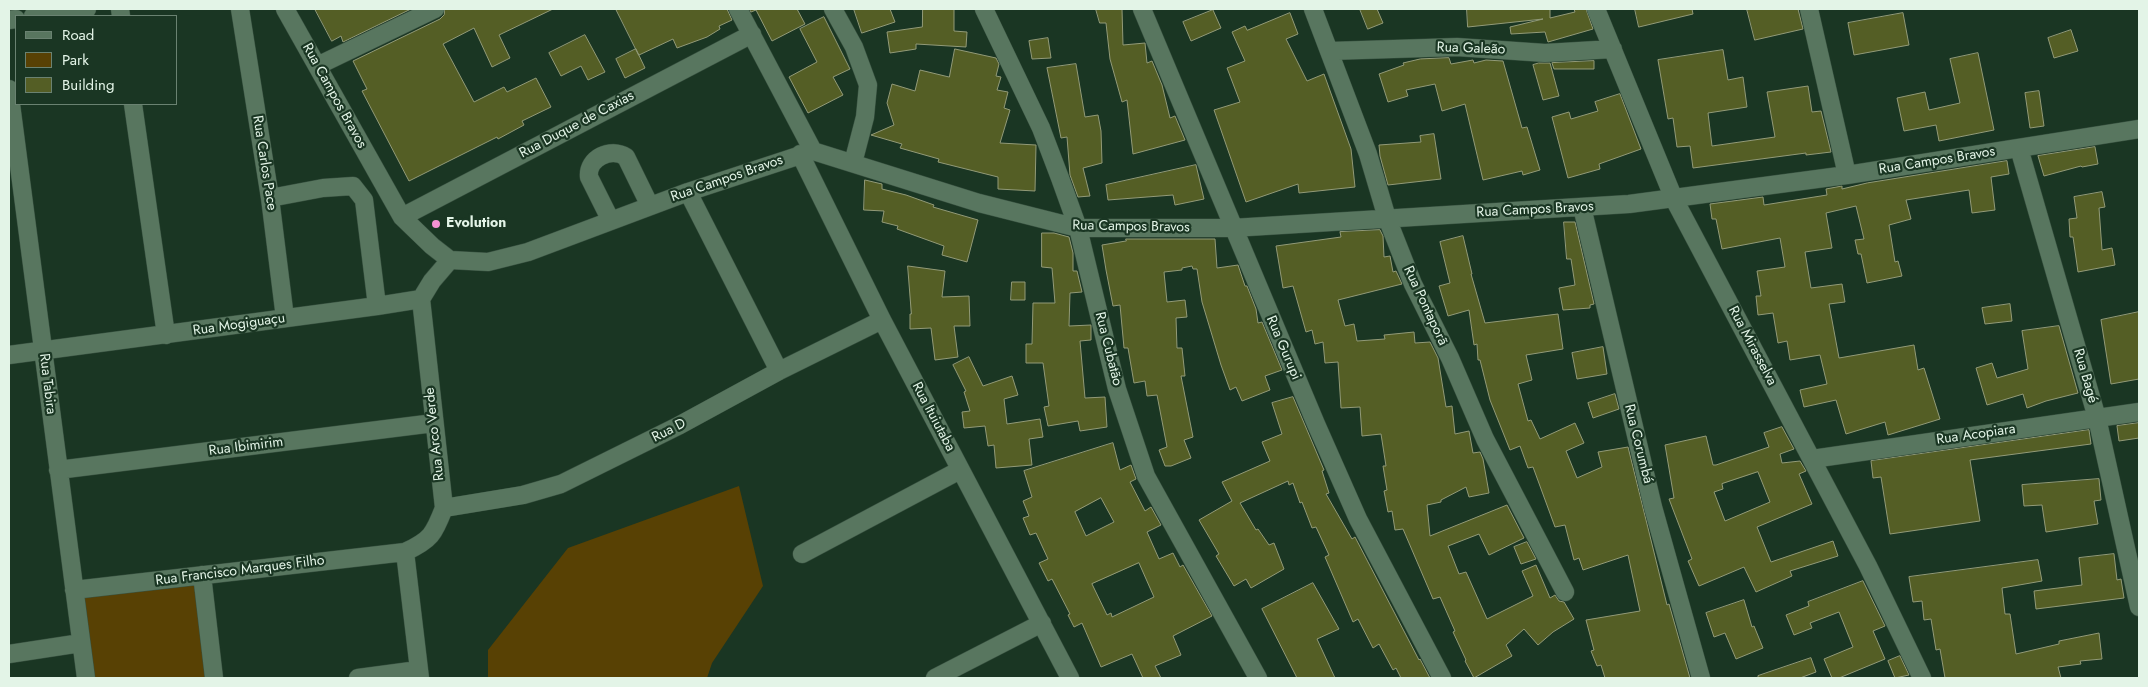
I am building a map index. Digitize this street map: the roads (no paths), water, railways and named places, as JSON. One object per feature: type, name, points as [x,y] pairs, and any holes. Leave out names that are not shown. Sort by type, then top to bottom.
[{"type":"street","points":[[41,15],[87,9]]},
{"type":"street","name":"Rua Carlos Pace","points":[[240,9],[270,198],[285,318]]},
{"type":"street","name":"Rua Campos Bravos","points":[[285,9],[402,217],[432,246],[450,260],[488,262],[502,260],[688,192],[806,152],[853,162],[979,203],[1078,228],[1232,228],[1582,207],[1674,199],[1847,175],[2139,129]]},
{"type":"street","points":[[317,66],[435,9]]},
{"type":"street","name":"Rua Ituiutaba","points":[[738,9],[752,34],[882,320],[1070,678]]},
{"type":"street","points":[[833,9],[854,47],[868,85],[865,117],[853,162]]},
{"type":"street","name":"Rua Cubatão","points":[[984,9],[1041,128],[1078,228],[1117,389],[1146,476],[1258,678]]},
{"type":"street","name":"Rua Gurupi","points":[[1142,9],[1182,101],[1232,228],[1358,518],[1442,678]]},
{"type":"street","name":"Rua Pontaporã","points":[[1312,9],[1330,51],[1368,154],[1387,218],[1413,284],[1450,358],[1485,439],[1565,592]]},
{"type":"street","name":"Rua Mirasselva","points":[[1596,9],[1674,199],[1868,566],[1922,678]]},
{"type":"street","points":[[1809,9],[1847,175]]},
{"type":"street","name":"Rua Duque de Caxias","points":[[402,217],[752,34]]},
{"type":"street","name":"Rua Galeão","points":[[1330,51],[1457,47],[1545,52],[1613,49]]},
{"type":"street","name":"Rua Tabira","points":[[9,90],[86,678]]},
{"type":"street","points":[[133,105],[166,335]]},
{"type":"street","name":"Rua Bagé","points":[[2019,148],[2097,418],[2139,607]]},
{"type":"street","points":[[611,221],[589,177],[588,171],[594,161],[609,153],[620,153],[626,157],[650,206]]},
{"type":"street","points":[[270,198],[324,188],[353,186],[364,200],[377,306]]},
{"type":"street","points":[[688,192],[779,372]]},
{"type":"street","name":"Rua Corumbá","points":[[1582,207],[1653,506],[1701,678]]},
{"type":"street","points":[[420,299],[450,260]]},
{"type":"street","name":"Rua Mogiguaçu","points":[[9,355],[420,299]]},
{"type":"street","name":"Rua Arco Verde","points":[[405,552],[418,546],[434,533],[444,508],[420,299]]},
{"type":"street","name":"Rua D","points":[[444,508],[523,495],[561,484],[678,426],[882,320]]},
{"type":"street","name":"Rua Acopiara","points":[[1812,459],[2139,412]]},
{"type":"street","name":"Rua Ibimirim","points":[[58,470],[434,423]]},
{"type":"street","points":[[802,554],[960,470]]},
{"type":"street","points":[[358,678],[419,674],[405,552]]},
{"type":"street","name":"Rua Francisco Marques Filho","points":[[74,590],[405,552]]},
{"type":"street","points":[[202,575],[214,678]]},
{"type":"street","points":[[935,678],[1042,623]]},
{"type":"street","points":[[9,654],[81,643]]},
{"type":"place","name":"Evolution","points":[[436,224]]}]
